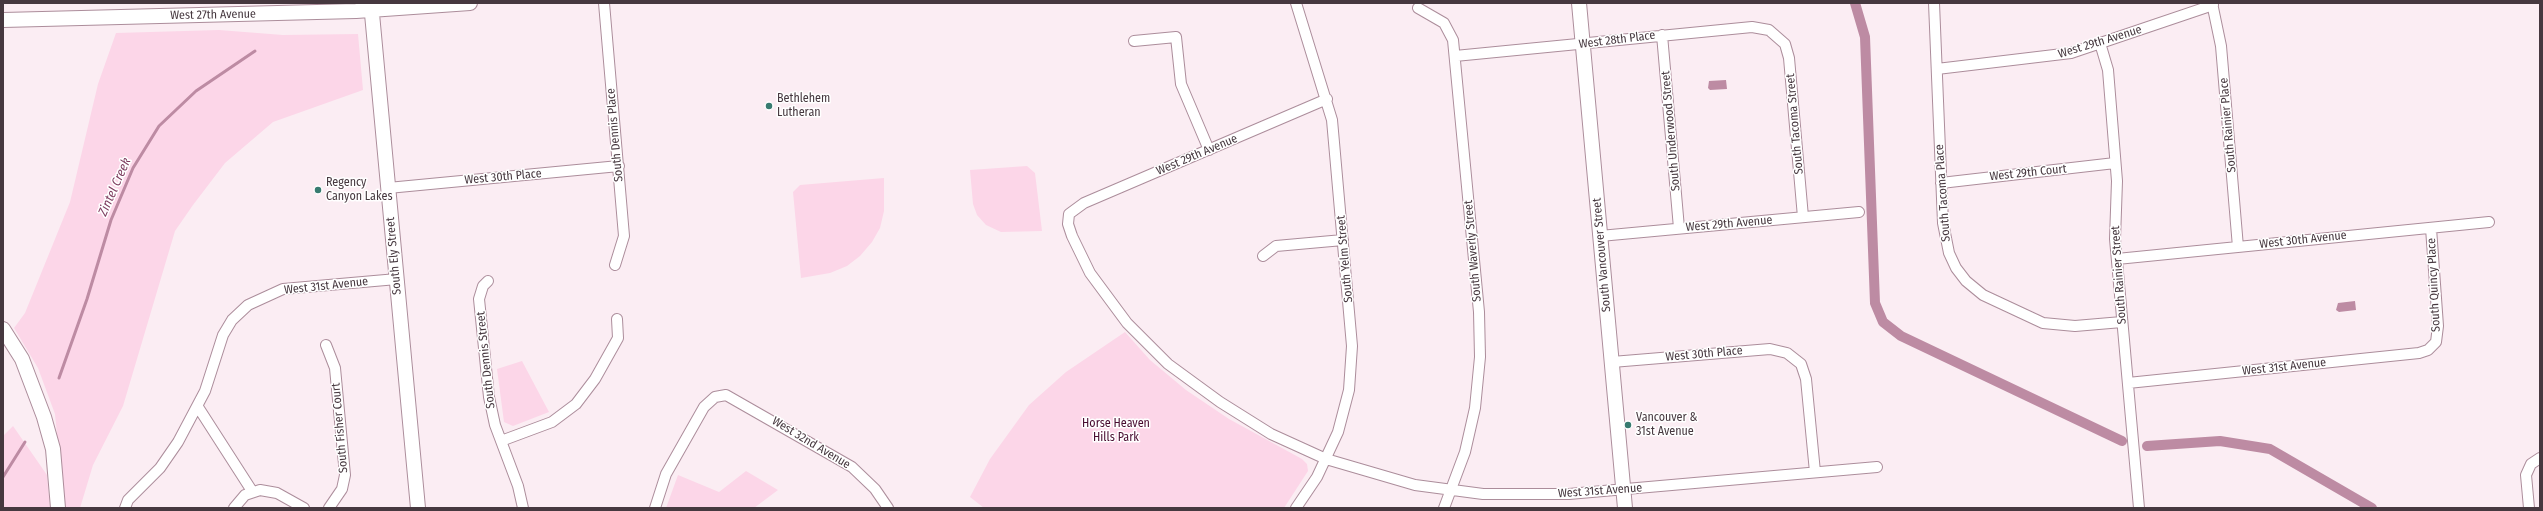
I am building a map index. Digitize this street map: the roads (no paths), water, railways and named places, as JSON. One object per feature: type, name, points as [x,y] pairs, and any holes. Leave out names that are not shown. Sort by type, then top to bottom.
[{"type":"street","name":"West 27th Avenue","points":[[3,20],[470,3]]},
{"type":"street","name":"South Dennis Place","points":[[604,3],[624,236],[615,265]]},
{"type":"street","name":"South Yelm Street","points":[[1296,3],[1305,38],[1327,99],[1333,128],[1343,240],[1351,367],[1344,413],[1326,459],[1296,508]]},
{"type":"street","name":"South Vancouver Street","points":[[1579,3],[1625,508]]},
{"type":"street","name":"South Tacoma Place","points":[[1934,3],[1943,224],[1949,253],[1956,268],[1973,288],[1995,302],[2043,323],[2075,326],[2122,322]]},
{"type":"street","name":"West 29th Avenue","points":[[1937,69],[2060,56],[2212,4]]},
{"type":"street","name":"South Rainier Place","points":[[2212,4],[2221,46],[2238,247]]},
{"type":"street","name":"South Ely Street","points":[[371,7],[418,508]]},
{"type":"street","name":"South Waverly Street","points":[[1418,8],[1444,23],[1453,40],[1478,312],[1480,357],[1471,429],[1452,491],[1444,508]]},
{"type":"street","name":"West 28th Place","points":[[1455,56],[1583,45],[1662,35],[1752,27],[1761,27],[1776,34]]},
{"type":"street","name":"South Tacoma Street","points":[[1776,34],[1784,44],[1789,58],[1803,217]]},
{"type":"street","name":"South Underwood Street","points":[[1662,35],[1679,228]]},
{"type":"street","points":[[1134,41],[1176,37],[1181,84],[1209,150]]},
{"type":"street","name":"South Rainier Street","points":[[2100,43],[2108,70],[2116,164],[2117,193],[2114,222],[2139,508]]},
{"type":"street","name":"West 29th Avenue","points":[[1069,214],[1084,203],[1327,99]]},
{"type":"street","name":"West 29th Court","points":[[1941,183],[2116,164]]},
{"type":"street","name":"West 30th Place","points":[[388,188],[619,166]]},
{"type":"street","name":"West 29th Avenue","points":[[1600,236],[1859,212]]},
{"type":"street","name":"West 31st Avenue","points":[[1069,214],[1068,224],[1072,236],[1094,279],[1127,323],[1168,364],[1243,418],[1291,445],[1326,459],[1386,478],[1452,491],[1516,496],[1623,490],[1877,467]]},
{"type":"street","name":"West 30th Avenue","points":[[2117,259],[2489,222]]},
{"type":"street","name":"South Quincy Place","points":[[2431,228],[2438,326],[2436,342]]},
{"type":"street","points":[[1263,256],[1276,246],[1343,240]]},
{"type":"street","name":"West 31st Avenue","points":[[198,408],[223,335],[232,320],[256,299],[283,289],[397,279]]},
{"type":"street","name":"South Dennis Street","points":[[488,282],[483,286],[479,299],[489,397],[501,441],[523,508]]},
{"type":"street","points":[[501,441],[552,422],[576,404],[595,379],[618,338],[616,319]]},
{"type":"street","points":[[3,329],[22,359],[44,418],[53,449],[58,508]]},
{"type":"street","name":"West 31st Avenue","points":[[2128,383],[2419,353],[2432,347],[2436,342]]},
{"type":"street","name":"South Fisher Court","points":[[326,345],[335,368],[345,475],[342,490],[329,508]]},
{"type":"street","name":"West 30th Place","points":[[1612,362],[1770,349],[1788,353],[1801,364],[1806,379],[1815,472]]},
{"type":"street","name":"West 32nd Avenue","points":[[655,508],[674,459],[704,407],[709,401],[721,395],[735,399],[852,467],[875,489],[888,508]]},
{"type":"street","points":[[125,508],[128,500],[168,457],[198,408],[252,491]]},
{"type":"street","points":[[2529,508],[2526,475],[2536,461]]},
{"type":"street","points":[[234,508],[240,499],[252,491],[268,490],[277,493],[304,508]]},
{"type":"waterway","points":[[1855,3],[1865,37],[1875,303],[1883,322],[1901,336],[2122,441]]},
{"type":"waterway","name":"Zintel Creek","points":[[59,378],[87,299],[111,220],[133,168],[159,126],[196,91],[255,51]]},
{"type":"waterway","points":[[2147,446],[2220,441],[2270,449],[2372,508]]},
{"type":"waterway","name":"Zintel Creek","points":[[3,477],[25,442]]},
{"type":"place","name":"Bethlehem Lutheran","points":[[769,106]]},
{"type":"place","name":"Regency Canyon Lakes","points":[[318,190]]},
{"type":"place","name":"Vancouver & 31st Avenue","points":[[1628,425]]},
{"type":"park label","name":"Horse Heaven Hills Park","points":[[1116,431]]}]
